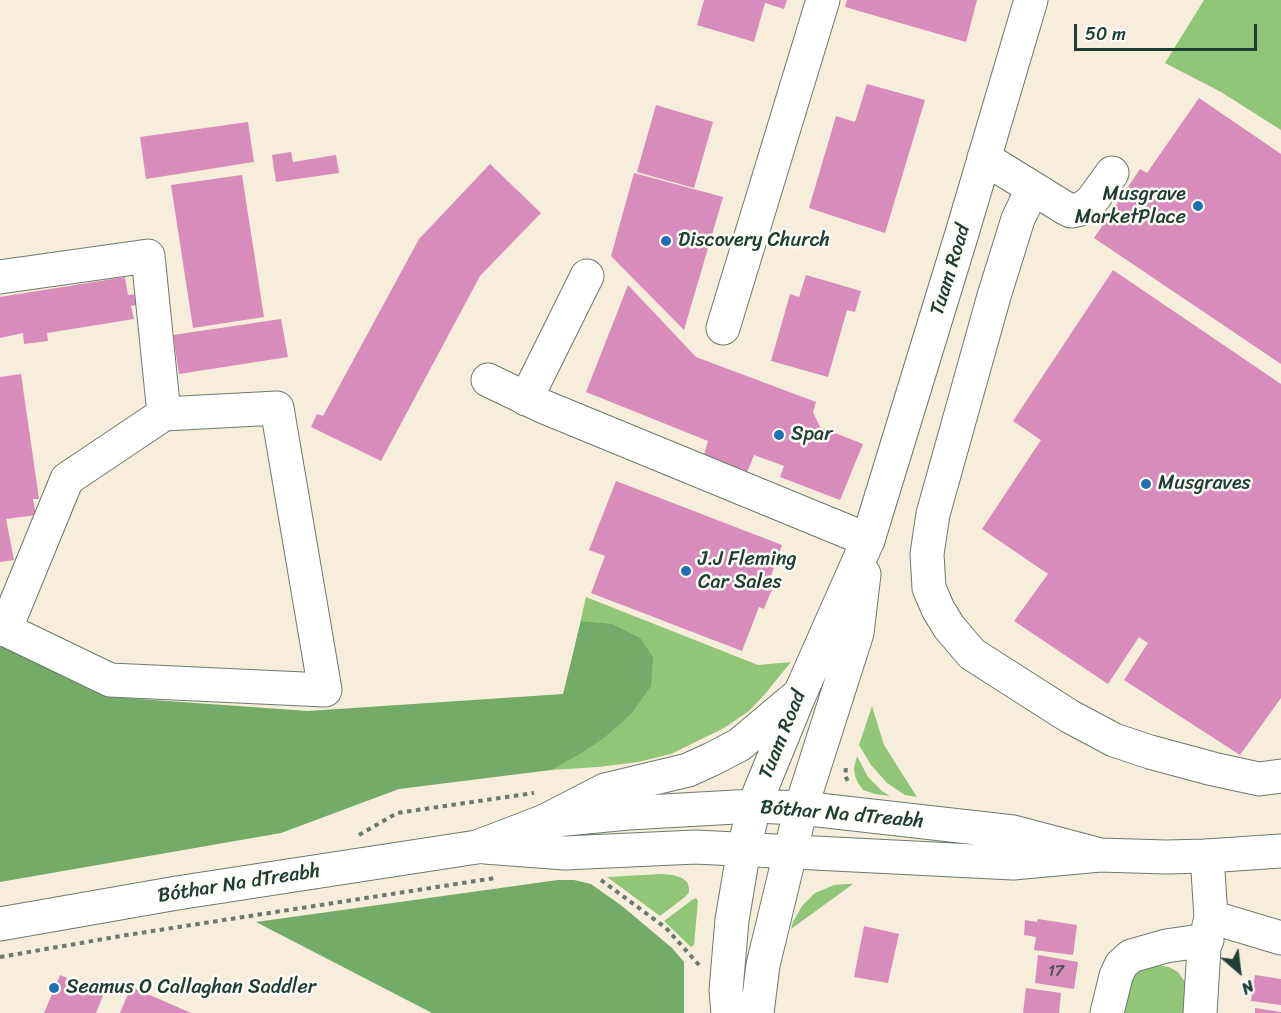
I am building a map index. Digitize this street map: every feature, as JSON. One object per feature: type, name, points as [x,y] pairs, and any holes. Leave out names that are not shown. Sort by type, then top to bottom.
[{"type":"main road","points":[[723,328],[823,0]]},
{"type":"main road","name":"Tuam Road","points":[[728,1013],[726,990],[732,920],[754,806],[799,696],[868,540],[1031,0]]},
{"type":"main road","points":[[984,158],[1071,211],[1082,209],[1091,202],[1112,173]]},
{"type":"main road","points":[[1033,188],[1018,219],[994,296],[933,514],[927,554],[929,588],[948,627],[972,654],[1069,716],[1114,740],[1150,752],[1259,779],[1281,776]]},
{"type":"main road","points":[[0,278],[148,256],[164,414]]},
{"type":"main road","points":[[526,399],[587,276]]},
{"type":"main road","points":[[488,380],[526,399],[868,540]]},
{"type":"main road","points":[[277,408],[325,690],[110,680],[2,628],[68,479],[164,414],[277,408]]},
{"type":"main road","name":"Tuam Road","points":[[757,1013],[763,965],[801,808],[857,633],[868,540]]},
{"type":"main road","points":[[545,821],[605,790],[688,770],[712,759],[739,745],[799,696]]},
{"type":"main road","name":"Bóthar Na dTreabh","points":[[0,924],[188,891],[477,847],[545,821],[628,813],[754,806],[801,808],[1013,832],[1100,855]]},
{"type":"main road","name":"Bóthar Na dTreabh","points":[[477,847],[566,853],[696,847],[1012,863],[1100,855],[1207,856],[1281,851]]},
{"type":"main road","points":[[1200,1013],[1204,948],[1209,929],[1207,856]]},
{"type":"main road","points":[[1107,1013],[1121,964],[1131,956],[1166,946],[1209,929],[1281,938]]},
{"type":"path","points":[[593,874],[666,928],[703,969]]},
{"type":"path","points":[[0,957],[127,935],[499,878]]},
{"type":"green space","points":[[1204,0],[1281,0],[1281,130],[1221,92],[1165,63]]},
{"type":"green space","points":[[586,597],[758,665],[791,662],[749,711],[724,728],[671,754],[638,762],[551,770],[564,694]]},
{"type":"green space","points":[[581,621],[612,624],[640,638],[653,657],[651,686],[631,714],[604,738],[551,770],[399,789],[281,833],[0,882],[0,644],[111,697],[308,711],[563,694]]},
{"type":"green space","points":[[872,706],[884,745],[917,797],[905,795],[887,783],[871,765],[859,745]]},
{"type":"green space","points":[[857,756],[868,777],[890,796],[863,790],[855,776]]},
{"type":"green space","points":[[661,874],[682,878],[687,882],[689,892],[660,916],[607,877]]},
{"type":"green space","points":[[558,880],[574,880],[591,884],[622,906],[672,948],[684,962],[684,1013],[432,1013],[256,922]]},
{"type":"green space","points":[[853,884],[791,929],[802,906],[815,893],[834,885]]},
{"type":"green space","points":[[696,898],[698,901],[694,945],[691,947],[664,921]]},
{"type":"green space","points":[[1157,965],[1169,967],[1178,972],[1185,982],[1189,993],[1189,1013],[1118,1013],[1133,972]]},
{"type":"building","points":[[704,0],[787,0],[784,9],[765,3],[754,42],[697,25]]},
{"type":"building","points":[[847,0],[977,0],[966,42],[845,7]]},
{"type":"building","points":[[867,84],[925,100],[885,233],[809,208],[836,116],[855,122]]},
{"type":"building","name":"Musgrave MarketPlace","points":[[1199,98],[1281,154],[1281,364],[1094,238],[1140,169],[1147,173]]},
{"type":"building","points":[[656,105],[713,122],[694,188],[637,172]]},
{"type":"building","points":[[248,122],[254,162],[146,179],[140,137]]},
{"type":"building","points":[[291,152],[293,162],[336,155],[339,173],[276,182],[272,155]]},
{"type":"building","points":[[490,164],[541,213],[480,276],[381,461],[311,427],[317,414],[323,416],[419,239]]},
{"type":"building","points":[[634,173],[723,197],[684,330],[611,256]]},
{"type":"building","points":[[242,175],[264,317],[193,328],[171,185]]},
{"type":"building","name":"Musgraves","points":[[1113,270],[1281,384],[1281,698],[1240,755],[1124,680],[1148,643],[1139,637],[1108,684],[1014,621],[1048,574],[982,529],[1041,440],[1013,421]]},
{"type":"building","points":[[806,275],[861,291],[855,312],[847,310],[828,377],[771,361],[790,294],[799,297]]},
{"type":"building","points":[[125,277],[128,295],[139,294],[141,304],[131,306],[134,319],[47,333],[48,341],[24,344],[23,333],[0,338],[0,297]]},
{"type":"building","points":[[628,285],[696,357],[816,402],[813,412],[820,427],[863,444],[840,500],[780,477],[784,466],[754,455],[746,475],[703,458],[708,441],[586,392]]},
{"type":"building","points":[[281,319],[288,357],[179,374],[173,335]]},
{"type":"building","points":[[21,374],[39,499],[33,499],[36,515],[6,519],[14,560],[0,562],[0,377]]},
{"type":"building","name":"J.J Fleming Car Sales","points":[[616,481],[782,545],[767,587],[772,589],[764,609],[759,607],[742,651],[591,593],[605,556],[589,550]]},
{"type":"building","points":[[1038,919],[1077,925],[1073,955],[1034,950],[1036,937],[1024,935],[1025,920],[1037,922]]},
{"type":"building","points":[[864,926],[899,934],[888,983],[854,977]]},
{"type":"building","points":[[1038,955],[1078,962],[1074,989],[1035,983]]},
{"type":"building","points":[[60,975],[104,993],[96,1013],[44,1013]]},
{"type":"building","points":[[1255,975],[1281,979],[1281,1005],[1251,1001]]},
{"type":"building","points":[[131,987],[173,1005],[191,1013],[120,1013]]},
{"type":"building","points":[[1026,988],[1061,993],[1059,1013],[1023,1013]]},
{"type":"building","points":[[1255,1008],[1281,1012],[1281,1013],[1255,1013]]},
{"type":"place","name":"Musgrave MarketPlace","points":[[1198,206]]},
{"type":"place","name":"Discovery Church","points":[[666,241]]},
{"type":"place","name":"Spar","points":[[779,435]]},
{"type":"place","name":"Musgraves","points":[[1146,484]]},
{"type":"place","name":"J.J Fleming Car Sales","points":[[686,571]]},
{"type":"place","name":"Seamus O Callaghan Saddler","points":[[54,988]]}]
